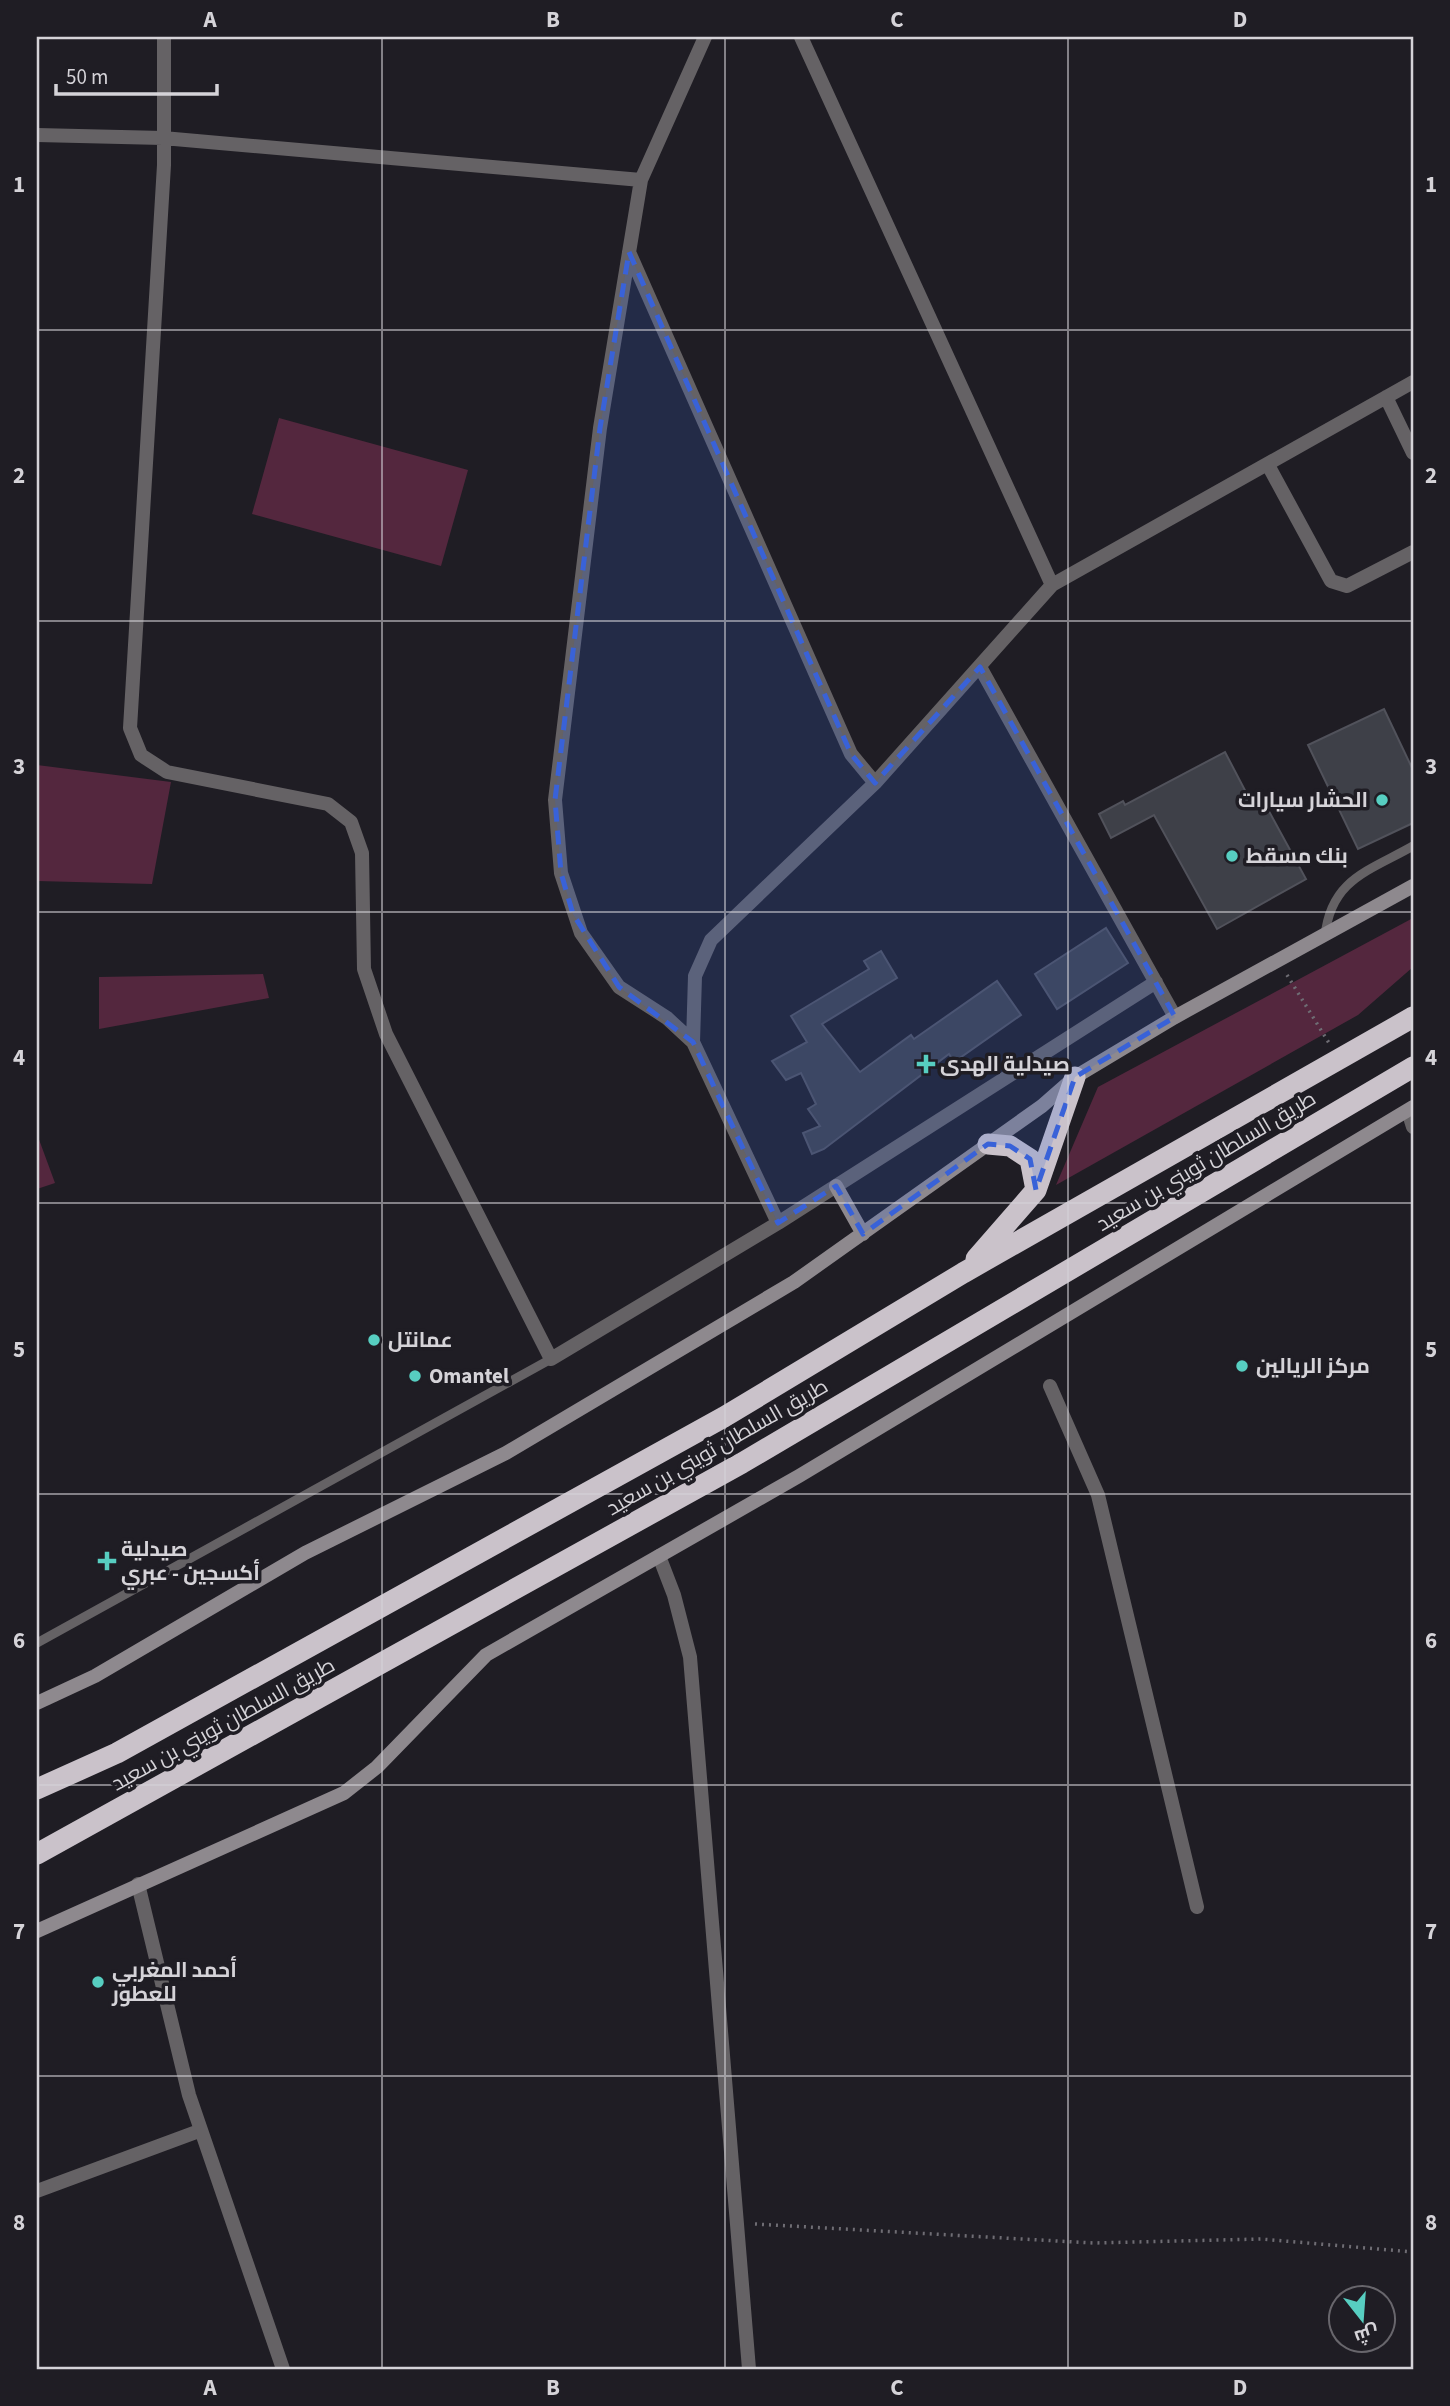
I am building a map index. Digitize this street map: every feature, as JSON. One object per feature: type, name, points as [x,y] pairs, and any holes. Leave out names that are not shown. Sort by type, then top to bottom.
[{"type":"highway","name":"طريق السلطان ثويني بن سعيد","points":[[37,1789],[117,1753],[700,1430],[963,1273],[1413,1017]]},
{"type":"highway","name":"طريق السلطان ثويني بن سعيد","points":[[38,1853],[742,1463],[1413,1067]]},
{"type":"highway","points":[[963,1273],[1036,1190],[1075,1077]]},
{"type":"highway","points":[[988,1144],[1010,1146],[1030,1160],[1036,1190]]},
{"type":"street","points":[[163,37],[163,138],[130,728],[141,755],[167,772],[328,804],[351,822],[362,853],[365,970],[386,1034],[551,1359],[778,1223],[1156,982]]},
{"type":"street","points":[[705,37],[641,180],[600,428],[555,800],[561,873],[581,933],[619,987],[667,1018],[693,1042],[778,1223]]},
{"type":"street","points":[[801,37],[1052,585]]},
{"type":"street","points":[[37,135],[163,138],[641,180]]},
{"type":"street","points":[[629,252],[851,754],[875,783]]},
{"type":"street","points":[[693,1042],[695,976],[711,940],[875,783],[1052,585],[1413,382]]},
{"type":"street","points":[[1386,397],[1413,453]]},
{"type":"street","points":[[1268,465],[1331,581],[1347,586],[1413,552]]},
{"type":"street","points":[[980,667],[1175,1017]]},
{"type":"street","points":[[37,1703],[95,1676],[305,1553],[506,1453],[794,1282],[1042,1106],[1075,1077],[1175,1017],[1413,886]]},
{"type":"street","points":[[37,1931],[344,1793],[377,1767],[476,1662],[799,1476],[1410,1109],[1413,1127]]},
{"type":"street","points":[[836,1186],[863,1234]]},
{"type":"street","points":[[1051,1386],[1098,1495],[1197,1907]]},
{"type":"street","points":[[659,1556],[674,1595],[690,1657],[750,2369]]},
{"type":"street","points":[[138,1884],[200,2130],[283,2369]]},
{"type":"street","points":[[37,2191],[200,2130]]},
{"type":"lane","points":[[1325,936],[1328,913],[1338,894],[1355,879],[1413,846]]},
{"type":"lane","points":[[37,1643],[551,1359]]},
{"type":"path","points":[[1280,961],[1291,984],[1340,1058]]},
{"type":"path","points":[[737,2223],[1093,2243],[1261,2239],[1413,2252]]},
{"type":"highlighted area","points":[[629,252],[851,754],[875,783],[980,667],[1175,1017],[1075,1077],[1036,1190],[1030,1159],[1010,1146],[988,1144],[863,1234],[836,1186],[778,1223],[693,1042],[619,987],[573,914],[561,873],[555,800],[600,428]]},
{"type":"shaded area","points":[[279,418],[468,470],[441,566],[252,514]]},
{"type":"shaded area","points":[[37,765],[171,782],[152,884],[37,881]]},
{"type":"shaded area","points":[[1413,918],[1413,967],[1358,1015],[1056,1185],[1098,1087]]},
{"type":"shaded area","points":[[263,974],[269,998],[99,1029],[99,977]]},
{"type":"shaded area","points":[[37,1134],[55,1183],[37,1189]]},
{"type":"building","points":[[1384,709],[1413,770],[1413,823],[1358,849],[1308,745]]},
{"type":"building","points":[[1225,752],[1249,798],[1259,793],[1306,879],[1217,929],[1154,815],[1111,838],[1099,814],[1123,801],[1125,805]]},
{"type":"building","points":[[1106,928],[1128,963],[1057,1009],[1035,974]]},
{"type":"building","points":[[881,951],[897,978],[822,1024],[860,1072],[911,1035],[914,1039],[997,981],[1021,1015],[954,1062],[949,1054],[824,1149],[812,1154],[803,1133],[820,1126],[808,1109],[816,1104],[801,1073],[786,1080],[772,1061],[807,1042],[791,1016],[869,969],[864,961]]},
{"type":"place","name":"الحشار سيارات","points":[[1382,800]]},
{"type":"place","name":"بنك مسقط","points":[[1232,856]]},
{"type":"place","name":"صيدلية الهدى","points":[[926,1064]]},
{"type":"place","name":"عمانتل","points":[[374,1340]]},
{"type":"place","name":"مركز الريالين","points":[[1242,1366]]},
{"type":"place","name":"Omantel","points":[[415,1376]]},
{"type":"place","name":"صيدلية أكسجين - عبري","points":[[107,1561]]},
{"type":"place","name":"أحمد المغربي للعطور","points":[[98,1982]]}]
